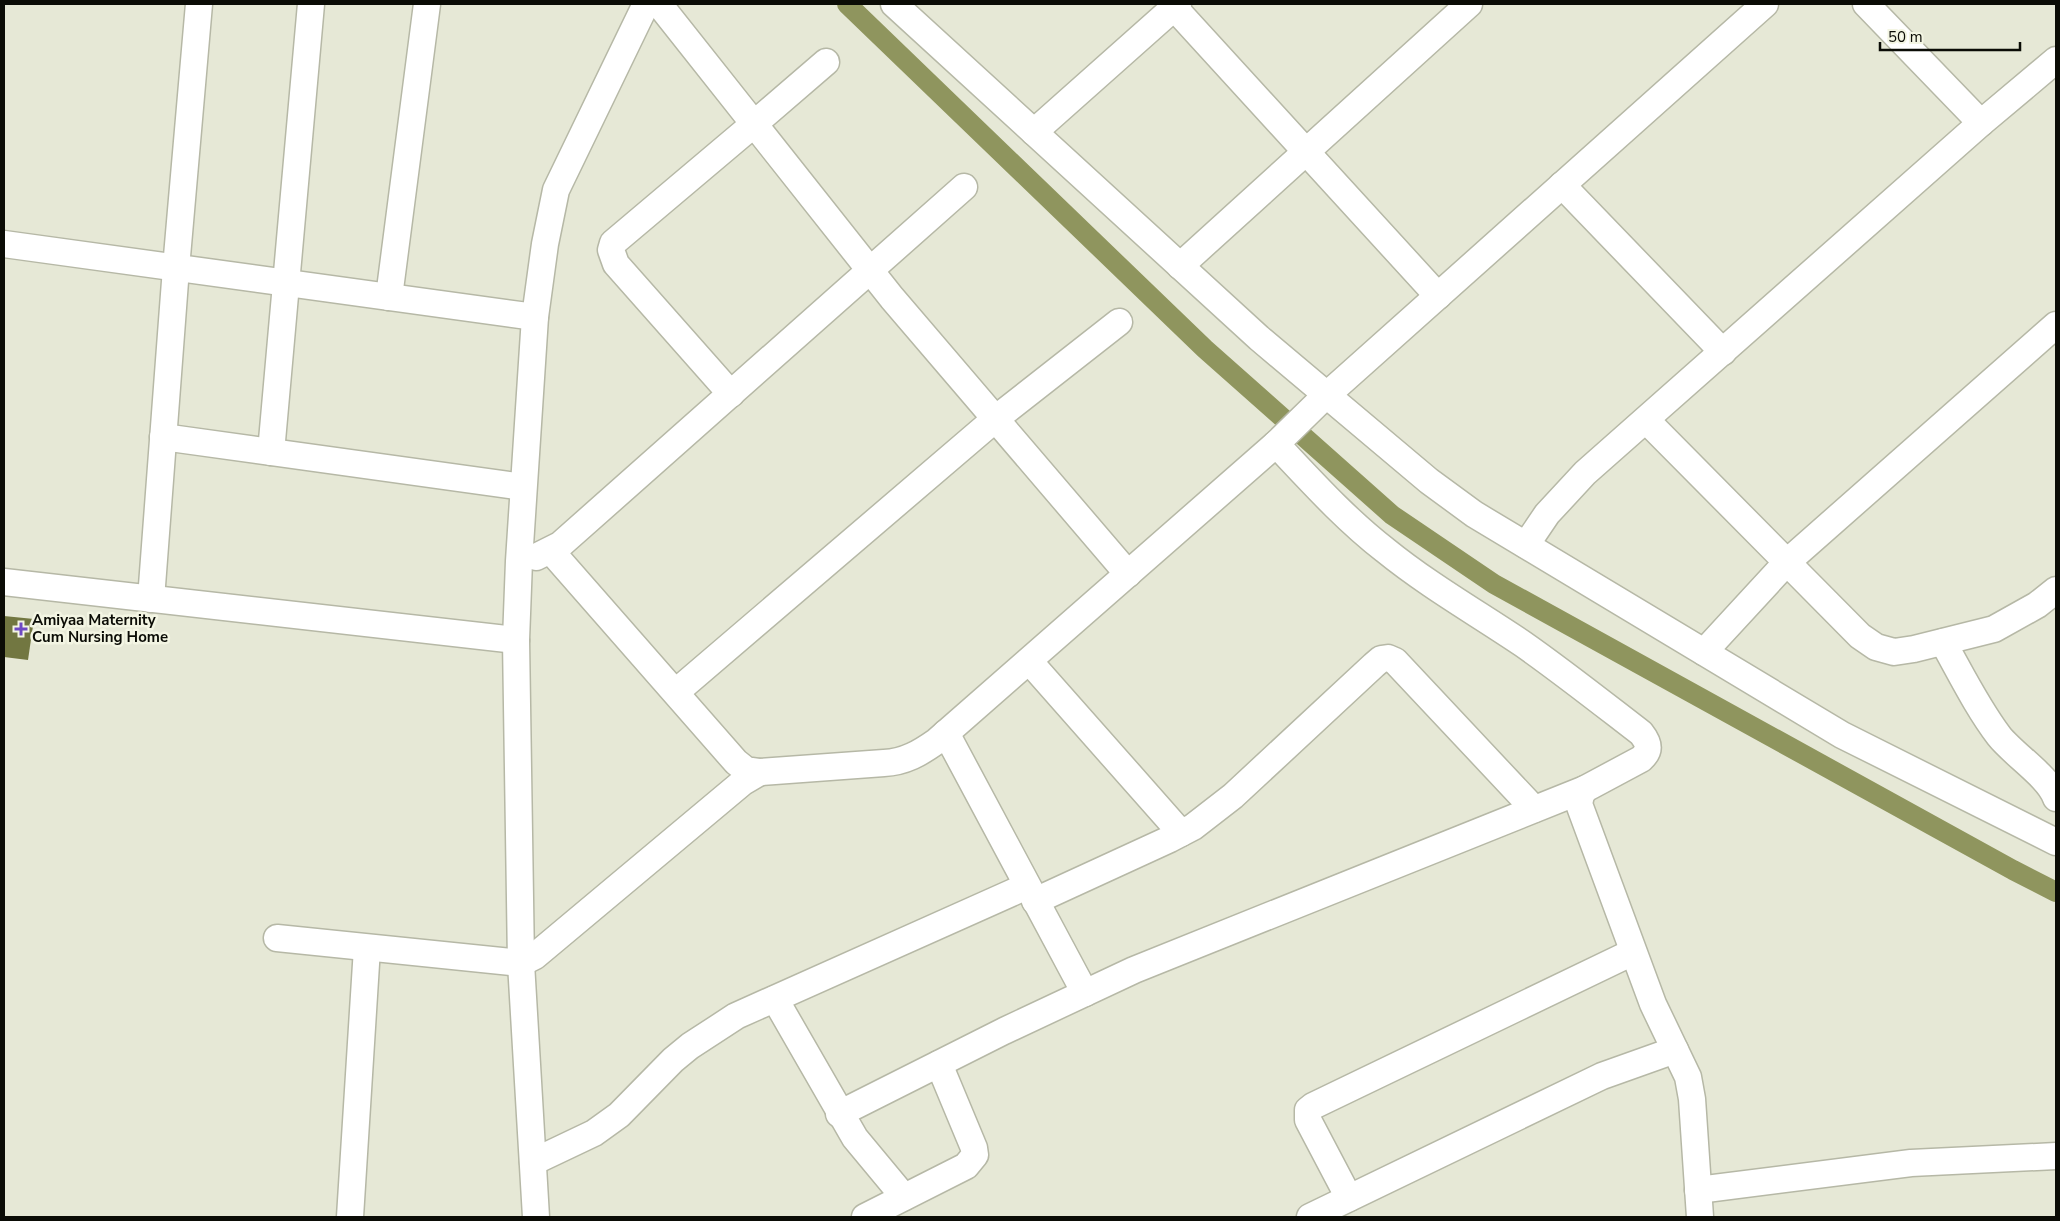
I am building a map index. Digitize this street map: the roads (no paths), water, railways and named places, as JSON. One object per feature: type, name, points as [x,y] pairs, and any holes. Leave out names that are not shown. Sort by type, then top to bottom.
[{"type":"street","points":[[152,599],[176,268],[199,4]]},
{"type":"street","points":[[271,452],[311,4]]},
{"type":"street","points":[[389,297],[426,4]]},
{"type":"street","points":[[536,1217],[522,963],[516,640],[519,562],[535,318],[545,244],[556,190],[646,4]]},
{"type":"street","points":[[659,4],[870,271],[994,420],[1128,574]]},
{"type":"street","points":[[894,4],[1323,398],[1474,514],[1842,735],[2048,838],[2056,802]]},
{"type":"street","points":[[1180,266],[1469,4]]},
{"type":"street","points":[[1866,4],[1981,123]]},
{"type":"street","points":[[1034,132],[1174,5],[1438,296]]},
{"type":"street","points":[[551,551],[736,762],[746,770],[760,772],[899,762],[924,750],[946,734],[1279,442],[1323,398],[1562,185],[1753,8]]},
{"type":"street","points":[[731,394],[616,264],[611,250],[613,243],[826,62]]},
{"type":"street","points":[[1526,545],[1547,514],[1585,473],[1981,123],[2055,65]]},
{"type":"street","points":[[1562,185],[1723,352]]},
{"type":"street","points":[[519,562],[537,557],[560,546],[964,187]]},
{"type":"street","points":[[4,244],[535,318]]},
{"type":"street","points":[[676,692],[994,420],[1119,322]]},
{"type":"street","points":[[1704,652],[1786,563],[2056,325]]},
{"type":"street","points":[[1646,420],[1786,563],[1860,636],[1876,647],[1894,652],[1994,629],[2036,605],[2056,590]]},
{"type":"street","points":[[163,437],[524,487]]},
{"type":"street","points":[[839,1114],[1085,993],[1192,945],[1585,789],[1647,754],[1646,740],[1641,733],[1524,645],[1424,581],[1347,519],[1279,442]]},
{"type":"street","points":[[4,582],[516,640]]},
{"type":"street","points":[[1943,642],[1981,710],[2000,737],[2022,761],[2050,785],[2056,798]]},
{"type":"street","points":[[533,1162],[594,1133],[619,1115],[655,1076],[690,1046],[736,1016],[1181,833],[1215,811],[1381,659],[1388,658],[1395,662],[1534,809]]},
{"type":"street","points":[[1029,661],[1181,833]]},
{"type":"street","points":[[946,734],[1085,993]]},
{"type":"street","points":[[276,938],[522,963],[528,961],[743,782],[760,772]]},
{"type":"street","points":[[1585,789],[1579,798],[1581,810],[1660,1022],[1688,1077],[1692,1099],[1700,1217]]},
{"type":"street","points":[[350,1217],[367,948]]},
{"type":"street","points":[[1349,1198],[1308,1120],[1308,1110],[1633,952]]},
{"type":"street","points":[[775,999],[839,1114],[855,1138],[904,1197]]},
{"type":"street","points":[[1310,1217],[1602,1076],[1675,1050]]},
{"type":"street","points":[[865,1217],[966,1166],[972,1161],[974,1148],[939,1064]]},
{"type":"street","points":[[1698,1190],[1911,1163],[2056,1156]]},
{"type":"waterway","points":[[847,4],[1205,349],[1392,515],[1494,584],[2056,892]]},
{"type":"place","name":"Amiyaa Maternity Cum Nursing Home","points":[[21,629]]}]
